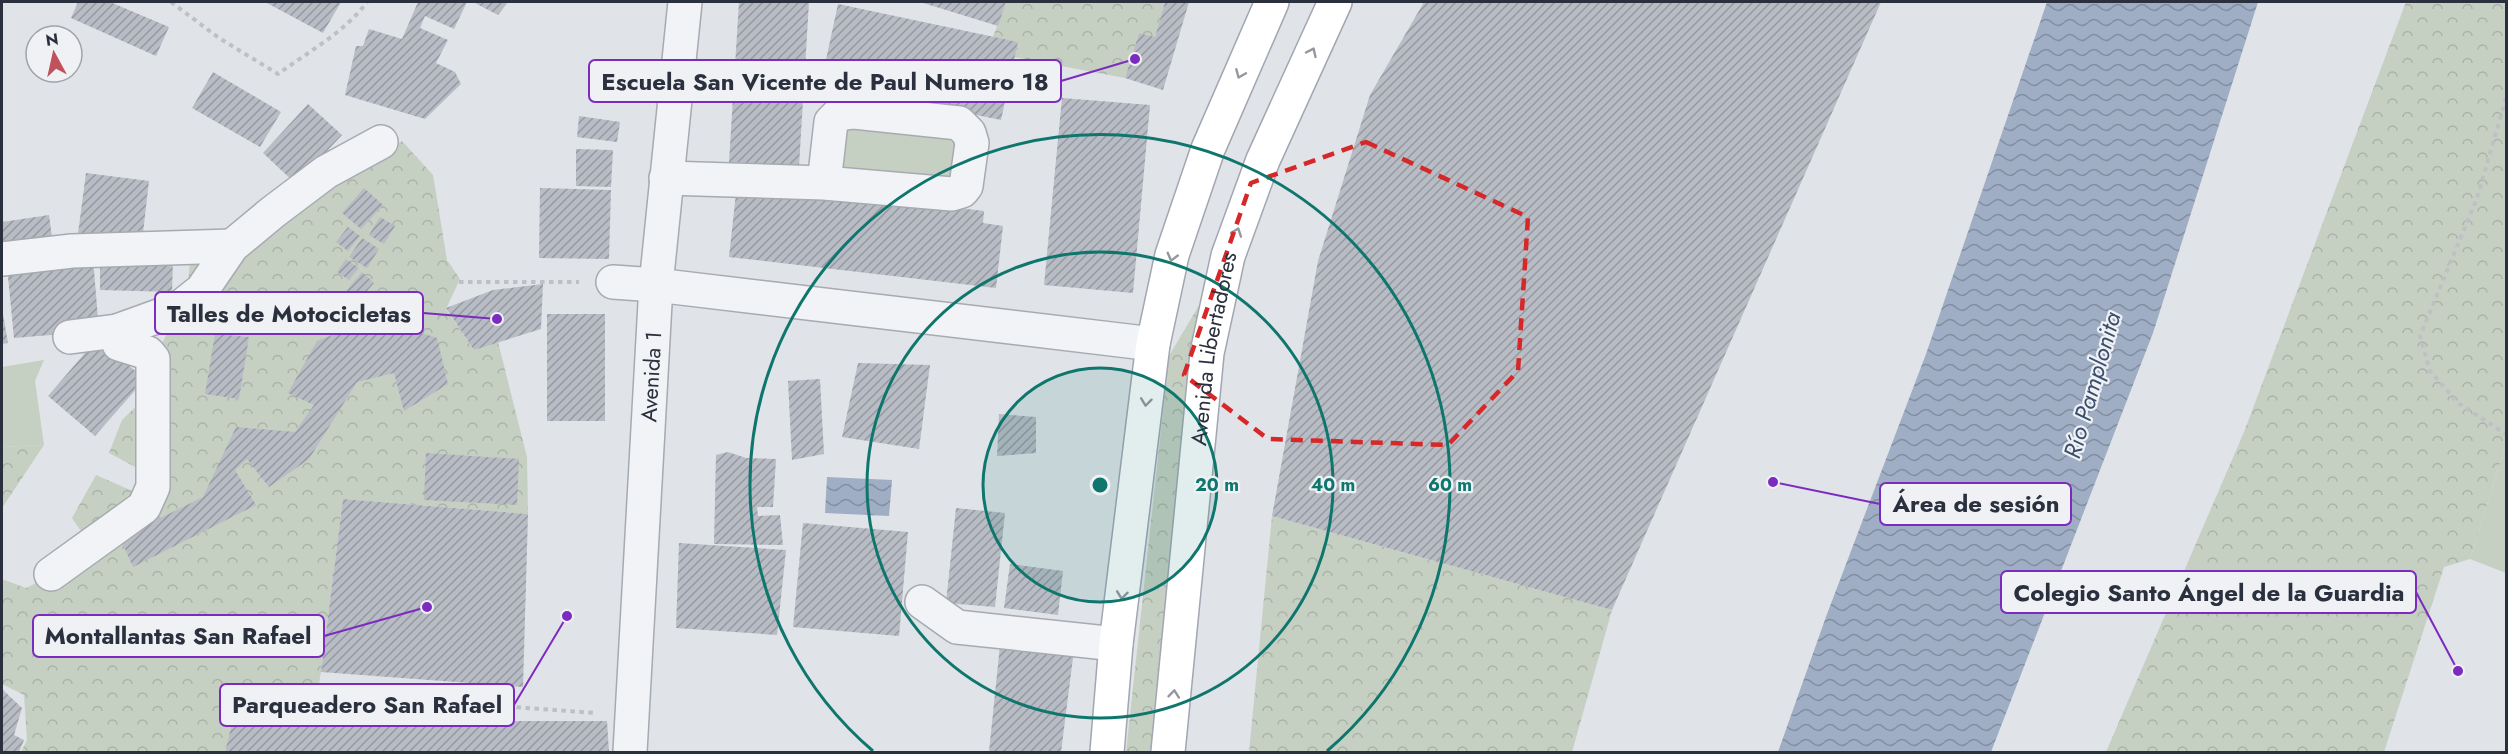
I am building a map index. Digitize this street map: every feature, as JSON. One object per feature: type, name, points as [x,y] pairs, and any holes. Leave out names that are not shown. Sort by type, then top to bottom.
[{"type":"main road","points":[[1107,753],[1116,644],[1153,344],[1172,255],[1208,149],[1272,2]]},
{"type":"main road","name":"Avenida Libertadores","points":[[1168,753],[1207,353],[1228,256],[1263,160],[1335,2]]},
{"type":"street","name":"Avenida 1","points":[[630,753],[656,285],[685,2]]},
{"type":"street","points":[[70,337],[117,331],[178,309],[202,290],[232,246],[273,212],[326,172],[381,142]]},
{"type":"street","points":[[666,178],[824,183]]},
{"type":"street","points":[[2,259],[72,251],[232,246]]},
{"type":"street","points":[[613,282],[656,285],[1153,344]]},
{"type":"street","points":[[51,574],[144,507],[153,487],[153,359],[148,353],[119,344],[117,331]]},
{"type":"street","points":[[922,602],[957,627],[1116,644]]},
{"type":"path","points":[[171,2],[219,38],[278,74],[330,37],[367,2]]},
{"type":"path","points":[[2506,98],[2477,198],[2420,336],[2430,371],[2458,403],[2506,434]]},
{"type":"path","points":[[459,282],[613,282]]},
{"type":"path","points":[[338,694],[632,716]]},
{"type":"highlighted area","points":[[1366,142],[1528,217],[1518,371],[1448,445],[1268,439],[1184,375],[1251,183]]},
{"type":"green space","points":[[1006,2],[1165,2],[1155,37],[1139,33],[1125,78],[1014,57],[1018,42],[993,37]]},
{"type":"green space","points":[[2406,2],[2506,2],[2506,444],[2470,559],[2444,567],[2384,752],[2106,752],[2244,432]]},
{"type":"green space","points":[[847,123],[961,134],[957,181],[843,169]]},
{"type":"green space","points":[[402,141],[433,175],[447,260],[460,279],[446,309],[474,350],[498,342],[527,457],[528,514],[343,499],[316,700],[240,690],[225,752],[21,752],[27,740],[24,695],[2,684],[2,579],[26,588],[96,553],[72,518],[96,475],[137,493],[150,475],[109,453],[122,420],[160,383],[160,348],[188,289],[190,258],[366,167]]},
{"type":"green space","points":[[1225,261],[1165,752],[1126,752],[1169,356]]},
{"type":"green space","points":[[44,360],[35,381],[44,445],[2,447],[2,367]]},
{"type":"green space","points":[[2506,444],[2506,573],[2470,559]]},
{"type":"green space","points":[[44,445],[2,508],[2,447]]},
{"type":"green space","points":[[1272,516],[1612,610],[1572,752],[1249,752]]},
{"type":"water","name":"Río Pamplonita","points":[[2047,2],[2258,2],[2153,333],[1991,752],[1778,752],[1827,614],[1926,354]]},
{"type":"water","points":[[827,477],[892,480],[889,516],[825,513]]},
{"type":"building","points":[[78,2],[110,2],[169,27],[156,56],[71,18]]},
{"type":"building","points":[[265,2],[341,2],[323,33]]},
{"type":"building","points":[[418,2],[467,2],[454,29],[425,16],[420,28],[448,40],[436,63],[455,72],[461,84],[425,119],[345,95],[356,46],[363,46],[369,29],[402,39]]},
{"type":"building","points":[[473,2],[508,2],[498,15]]},
{"type":"building","points":[[739,2],[809,2],[799,166],[729,162]]},
{"type":"building","points":[[920,2],[1006,2],[998,26]]},
{"type":"building","points":[[1165,2],[1189,2],[1163,90],[1125,78],[1139,33],[1155,37]]},
{"type":"building","points":[[1424,2],[1881,2],[1612,610],[1272,516],[1318,261],[1370,95]]},
{"type":"building","points":[[838,4],[1018,42],[1001,120],[821,83]]},
{"type":"building","points":[[213,72],[281,112],[260,147],[192,108]]},
{"type":"building","points":[[1062,98],[1150,105],[1133,293],[1044,285]]},
{"type":"building","points":[[308,104],[342,135],[296,184],[263,153]]},
{"type":"building","points":[[579,116],[620,122],[617,142],[577,137]]},
{"type":"building","points":[[576,149],[613,150],[611,187],[576,186]]},
{"type":"building","points":[[86,173],[149,181],[142,242],[78,234]]},
{"type":"building","points":[[762,185],[984,211],[983,223],[1003,226],[996,288],[729,257],[736,193]]},
{"type":"building","points":[[364,188],[383,205],[361,229],[342,213]]},
{"type":"building","points":[[540,188],[611,190],[609,259],[539,258]]},
{"type":"building","points":[[49,215],[53,244],[2,251],[2,222]]},
{"type":"building","points":[[380,217],[395,226],[384,244],[369,235]]},
{"type":"building","points":[[348,227],[360,236],[348,251],[336,242]]},
{"type":"building","points":[[362,238],[379,249],[367,268],[349,257]]},
{"type":"building","points":[[93,258],[99,331],[14,338],[7,267]]},
{"type":"building","points":[[100,259],[173,260],[172,292],[100,290]]},
{"type":"building","points":[[346,259],[359,268],[349,280],[337,272]]},
{"type":"building","points":[[362,272],[374,283],[353,307],[341,297]]},
{"type":"building","points":[[543,284],[541,329],[474,350],[446,308],[493,290]]},
{"type":"building","points":[[2,308],[8,343],[2,344]]},
{"type":"building","points":[[547,314],[605,314],[605,421],[547,421]]},
{"type":"building","points":[[406,328],[437,338],[448,384],[404,411],[394,373],[357,382],[309,459],[269,487],[247,459],[235,470],[256,505],[133,567],[120,538],[203,497],[236,427],[295,432],[314,405],[288,393],[317,341],[337,333]]},
{"type":"building","points":[[215,334],[249,337],[239,399],[205,394]]},
{"type":"building","points":[[97,339],[145,379],[95,436],[48,396]]},
{"type":"building","points":[[858,363],[930,365],[919,449],[842,437]]},
{"type":"building","points":[[820,379],[824,454],[792,460],[788,381]]},
{"type":"building","points":[[999,414],[1036,417],[1036,453],[997,456]]},
{"type":"building","points":[[728,452],[746,458],[776,459],[773,507],[757,507],[758,516],[780,515],[783,545],[714,544],[716,455]]},
{"type":"building","points":[[426,453],[519,459],[517,505],[424,500]]},
{"type":"building","points":[[343,499],[528,514],[523,687],[321,672]]},
{"type":"building","points":[[956,508],[1005,513],[995,607],[946,603]]},
{"type":"building","points":[[803,523],[908,532],[899,636],[793,627]]},
{"type":"building","points":[[679,543],[786,550],[777,635],[676,628]]},
{"type":"building","points":[[1010,564],[1063,571],[1058,615],[1004,608]]},
{"type":"building","points":[[1000,645],[1074,650],[1061,752],[989,752]]},
{"type":"building","points":[[2,689],[22,708],[14,735],[24,740],[19,752],[2,752]]},
{"type":"building","points":[[240,690],[481,721],[607,721],[609,752],[225,752]]},
{"type":"place","name":"Escuela San Vicente de Paul Numero 18","points":[[1135,59]]},
{"type":"place","name":"Talles de Motocicletas","points":[[497,319]]},
{"type":"place","name":"Área de sesión","points":[[1773,482]]},
{"type":"place","name":"Montallantas San Rafael","points":[[427,607]]},
{"type":"place","name":"Parqueadero San Rafael","points":[[567,616]]},
{"type":"place","name":"Colegio Santo Ángel de la Guardia","points":[[2458,671]]}]
